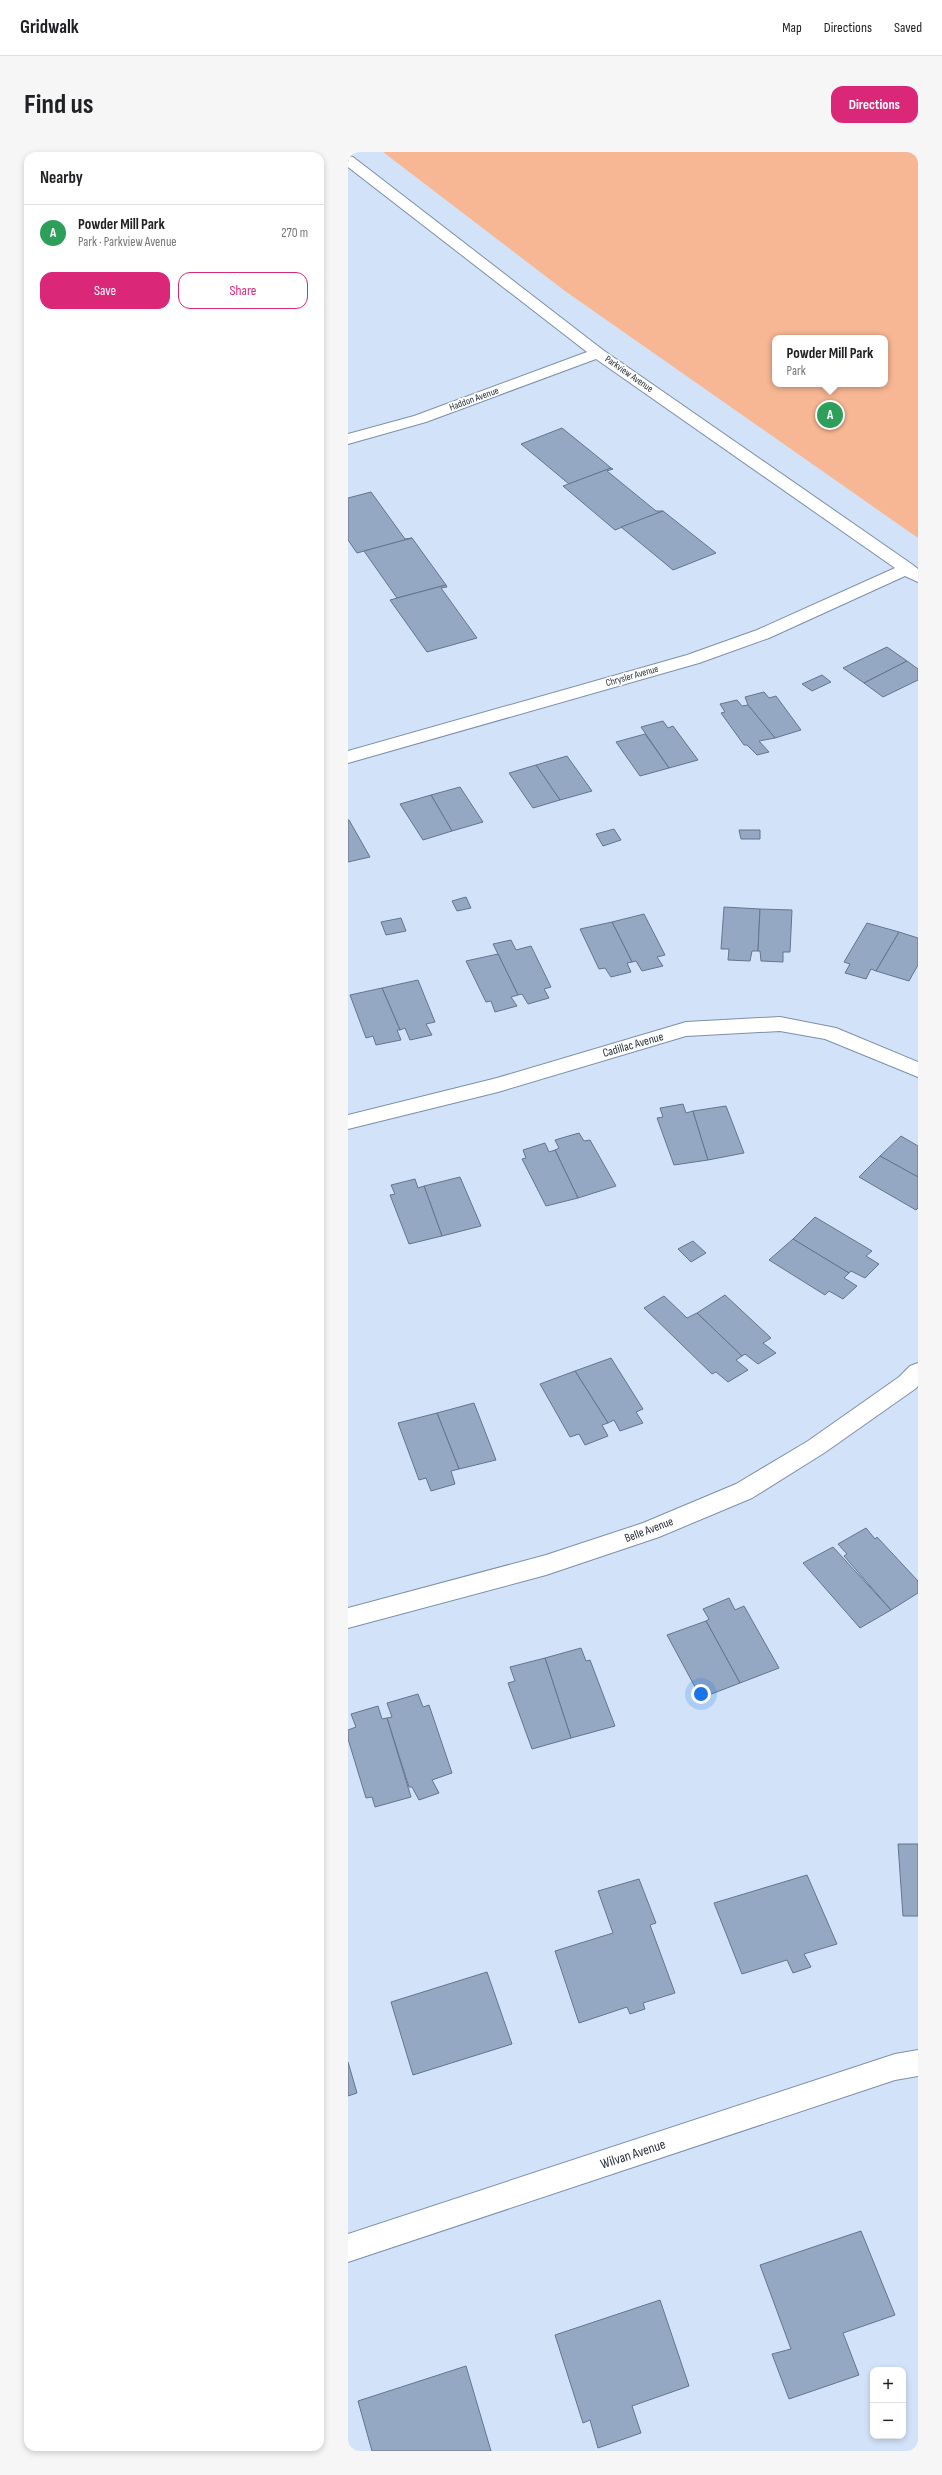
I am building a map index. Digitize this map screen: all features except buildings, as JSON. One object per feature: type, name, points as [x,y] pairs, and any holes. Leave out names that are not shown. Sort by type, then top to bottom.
[{"type":"street","name":"Parkview Avenue","points":[[348,160],[598,353],[912,573]]},
{"type":"street","name":"Haddon Avenue","points":[[348,439],[420,419],[598,353]]},
{"type":"street","name":"Chrysler Avenue","points":[[348,757],[693,659],[762,634],[912,573]]},
{"type":"street","name":"Cadillac Avenue","points":[[348,1122],[498,1085],[686,1029],[780,1024],[829,1033],[918,1070]]},
{"type":"street","name":"Belle Avenue","points":[[348,1618],[546,1565],[651,1530],[744,1491],[816,1447],[906,1383],[918,1372]]},
{"type":"street","name":"Wilvan Avenue","points":[[348,2248],[896,2067],[918,2063]]},
{"type":"shaded area","points":[[383,152],[918,152],[918,538],[565,291]]},
{"type":"place","name":"Powder Mill Park","points":[[830,415]]}]
